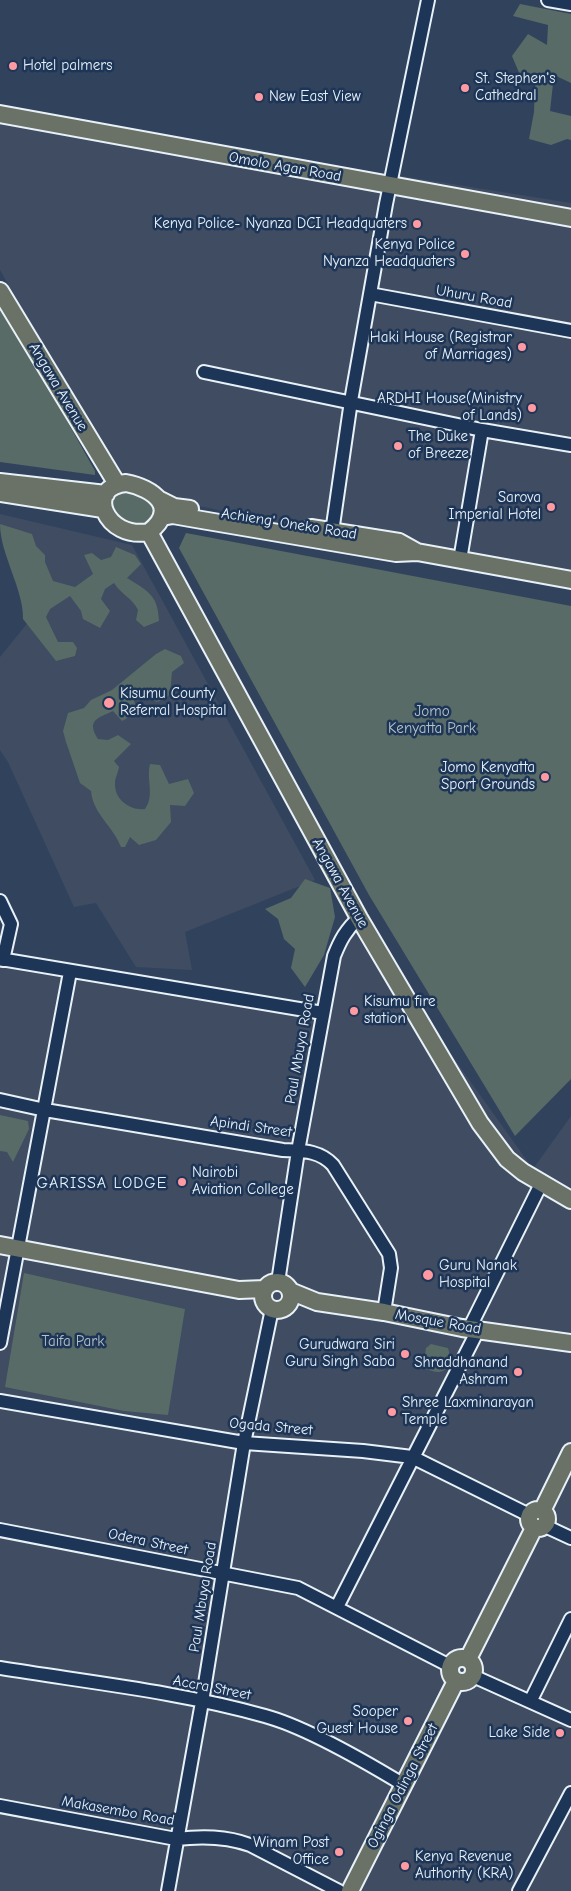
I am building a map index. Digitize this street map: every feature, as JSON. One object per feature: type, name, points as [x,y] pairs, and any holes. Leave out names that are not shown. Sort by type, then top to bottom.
[{"type":"main road","name":"Omolo Agar Road","points":[[0,114],[571,218]]},
{"type":"main road","name":"Angawa Avenue","points":[[0,290],[109,496]]},
{"type":"main road","points":[[0,482],[109,496]]},
{"type":"main road","points":[[0,493],[109,496],[126,483],[144,487],[154,493],[160,500],[163,508],[162,517],[149,532],[134,533],[118,527],[112,523],[109,496]]},
{"type":"main road","name":"Achieng' Oneko Road","points":[[160,500],[174,507],[331,537],[396,553],[418,552],[571,580]]},
{"type":"main road","name":"Achieng' Oneko Road","points":[[162,517],[173,515],[331,537]]},
{"type":"main road","name":"Angawa Avenue","points":[[149,532],[359,918],[492,1141],[513,1163],[571,1200]]},
{"type":"main road","name":"Mosque Road","points":[[0,1245],[239,1290],[384,1312],[473,1329],[567,1341]]},
{"type":"main road","points":[[468,1659],[571,1452]]},
{"type":"main road","points":[[459,1658],[468,1659],[474,1666],[473,1676],[467,1681],[453,1673],[459,1658]]},
{"type":"main road","name":"Oginga Odinga Street","points":[[350,1891],[404,1785],[453,1673]]},
{"type":"street","points":[[331,537],[351,401],[370,294],[428,0]]},
{"type":"street","points":[[548,0],[571,4]]},
{"type":"street","name":"Uhuru Road","points":[[370,294],[571,331]]},
{"type":"street","points":[[204,372],[351,401],[482,430],[571,445]]},
{"type":"street","points":[[460,560],[482,430]]},
{"type":"street","points":[[0,901],[11,924],[2,959],[323,1014]]},
{"type":"street","name":"Paul Mbuya Road","points":[[168,1891],[202,1702],[244,1443],[276,1296],[298,1151],[334,956],[340,941],[359,918]]},
{"type":"street","points":[[0,1344],[70,972]]},
{"type":"street","name":"Apindi Street","points":[[0,1100],[45,1110],[325,1156],[333,1165],[389,1254],[391,1268],[384,1312]]},
{"type":"street","points":[[337,1607],[412,1458],[542,1182]]},
{"type":"street","name":"Ogada Street","points":[[0,1401],[244,1443],[363,1451],[412,1458],[571,1538]]},
{"type":"street","name":"Odera Street","points":[[0,1530],[298,1588],[337,1607],[453,1673]]},
{"type":"street","points":[[531,1700],[571,1619]]},
{"type":"street","name":"Accra Street","points":[[0,1668],[202,1702],[266,1716],[291,1725],[404,1785]]},
{"type":"street","points":[[473,1676],[531,1700],[571,1720]]},
{"type":"street","points":[[519,1891],[571,1794]]},
{"type":"street","name":"Makasembo Road","points":[[0,1806],[176,1839],[203,1836],[236,1840],[250,1845],[339,1891]]},
{"type":"shaded area","points":[[0,112],[571,203],[571,586],[125,490],[0,270]]},
{"type":"shaded area","name":"Kisumu County Referral Hospital","points":[[0,514],[132,545],[315,880],[185,932],[192,970],[136,967],[96,903],[74,907],[8,762],[0,750],[0,657],[30,620],[0,523]]},
{"type":"shaded area","points":[[358,924],[533,1169],[571,1116],[571,1803],[536,1869],[571,1811],[571,1891],[0,1891],[0,930],[22,971],[311,1017],[315,1003]]},
{"type":"green space","points":[[520,4],[571,14],[571,83],[554,75],[550,111],[571,116],[571,140],[567,139],[551,145],[529,139],[534,112],[535,83],[520,75],[512,56],[528,34],[547,45],[548,25],[513,16]]},
{"type":"green space","points":[[0,301],[95,471],[95,475],[0,462]]},
{"type":"green space","points":[[129,487],[160,506],[147,527],[113,519],[108,500],[113,493]]},
{"type":"green space","points":[[0,524],[32,534],[36,546],[45,555],[45,562],[53,581],[75,587],[93,574],[84,555],[92,553],[101,560],[111,557],[116,547],[135,555],[141,564],[127,578],[146,590],[154,599],[157,605],[159,621],[144,627],[136,620],[138,610],[136,606],[114,583],[105,589],[101,599],[110,611],[100,628],[83,619],[81,611],[70,596],[50,609],[46,617],[58,642],[73,642],[77,648],[75,656],[56,661],[23,619],[20,596],[4,547]]},
{"type":"green space","name":"Jomo Kenyatta Park","points":[[186,533],[571,606],[571,1079],[515,1136],[369,895],[179,548]]},
{"type":"green space","points":[[165,649],[181,656],[184,663],[172,672],[170,694],[164,700],[156,702],[149,695],[134,699],[135,710],[129,717],[122,721],[113,711],[95,720],[93,728],[98,739],[108,740],[118,735],[131,744],[114,761],[119,767],[115,789],[117,795],[124,803],[134,808],[145,809],[150,793],[150,764],[160,765],[169,784],[188,779],[194,793],[185,806],[170,805],[171,822],[156,840],[139,845],[130,837],[125,847],[121,847],[95,806],[91,791],[80,783],[63,731],[68,713],[84,708],[91,700],[112,690],[156,654]]},
{"type":"green space","points":[[305,879],[330,888],[335,917],[324,955],[305,987],[291,968],[295,949],[284,939],[278,919],[265,909],[291,898]]},
{"type":"green space","points":[[0,1115],[28,1121],[29,1129],[13,1162],[7,1152],[0,1151]]},
{"type":"green space","name":"Taifa Park","points":[[24,1273],[185,1309],[168,1415],[124,1411],[5,1387]]},
{"type":"green space","points":[[431,1344],[448,1348],[451,1360],[447,1368],[441,1372],[425,1369],[437,1359],[432,1356],[424,1360],[426,1348]]},
{"type":"place","name":"Hotel palmers","points":[[13,66]]},
{"type":"place","name":"St. Stephen's Cathedral","points":[[465,88]]},
{"type":"place","name":"New East View","points":[[259,97]]},
{"type":"place","name":"Kenya Police- Nyanza DCI Headquaters","points":[[417,224]]},
{"type":"place","name":"Kenya Police Nyanza Headquaters","points":[[465,254]]},
{"type":"place","name":"Haki House (Registrar of Marriages)","points":[[522,347]]},
{"type":"place","name":"ARDHI House(Ministry of Lands)","points":[[532,408]]},
{"type":"place","name":"The Duke of Breeze","points":[[398,446]]},
{"type":"place","name":"Sarova Imperial Hotel","points":[[551,507]]},
{"type":"place","name":"Kisumu County Referral Hospital","points":[[109,703]]},
{"type":"place","name":"Jomo Kenyatta Sport Grounds","points":[[545,777]]},
{"type":"place","name":"Kisumu fire station","points":[[354,1011]]},
{"type":"place","name":"Nairobi Aviation College","points":[[182,1182]]},
{"type":"place","name":"Guru Nanak Hospital","points":[[428,1275]]},
{"type":"place","name":"Gurudwara Siri Guru Singh Saba","points":[[405,1354]]},
{"type":"place","name":"Shraddhanand Ashram","points":[[518,1372]]},
{"type":"place","name":"Shree Laxminarayan Temple","points":[[392,1412]]},
{"type":"place","name":"Sooper Guest House","points":[[408,1721]]},
{"type":"place","name":"Lake Side","points":[[560,1733]]},
{"type":"place","name":"Winam Post Office","points":[[339,1852]]},
{"type":"place","name":"Kenya Revenue Authority (KRA)","points":[[405,1866]]},
{"type":"district","name":"GARISSA LODGE","points":[[102,1183]]}]
